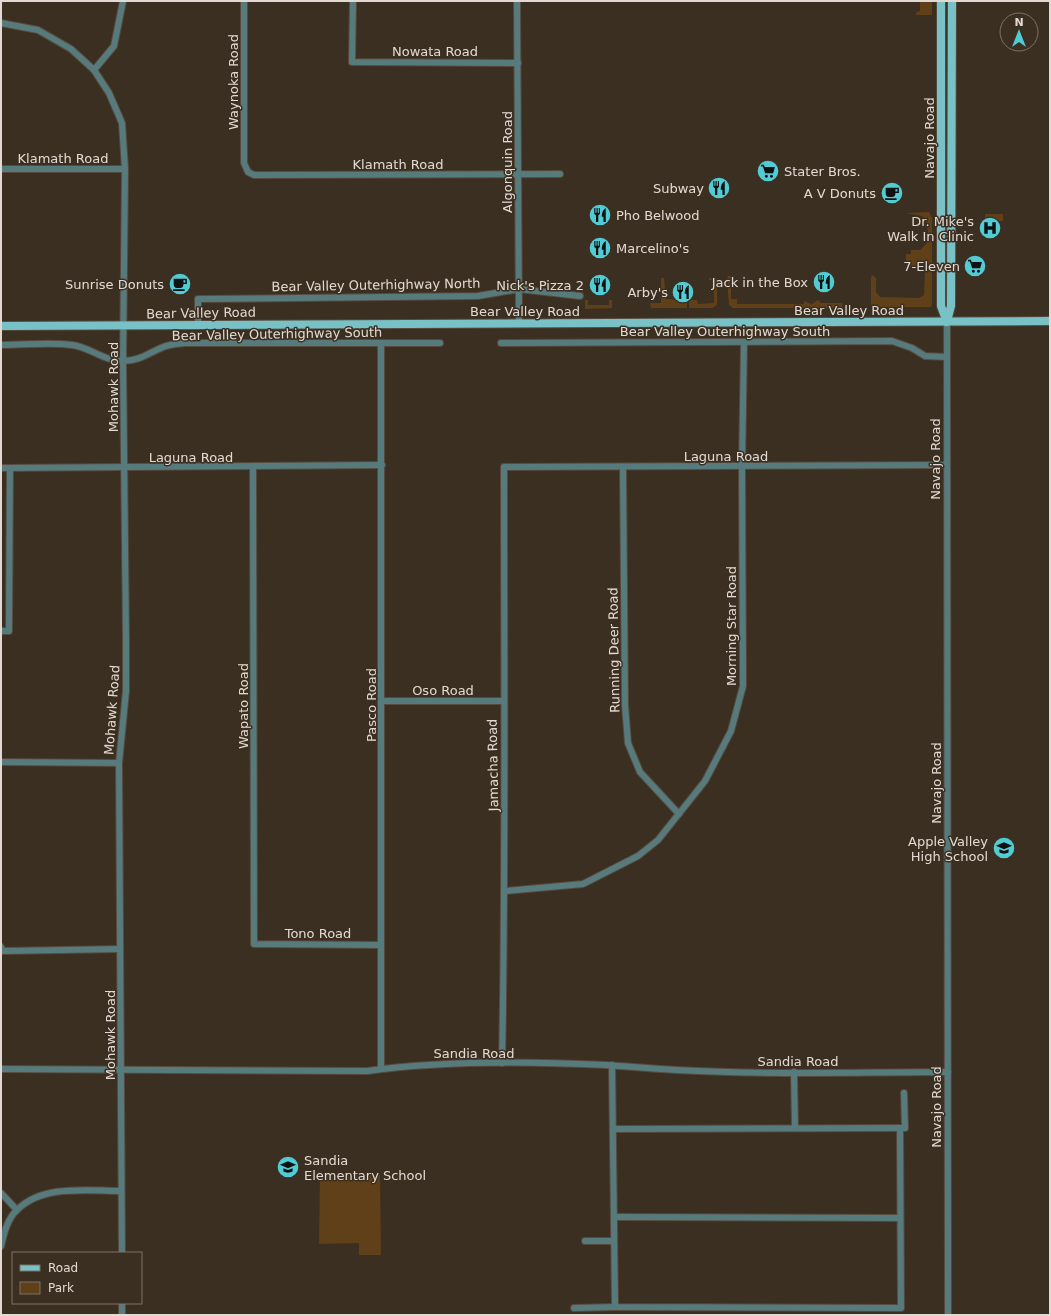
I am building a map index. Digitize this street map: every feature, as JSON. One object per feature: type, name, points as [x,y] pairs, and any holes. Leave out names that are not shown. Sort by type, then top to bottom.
[{"type":"main road","name":"Navajo Road","points":[[941,1],[941,306],[947,322]]},
{"type":"main road","name":"Navajo Road","points":[[947,322],[951,306],[952,1]]},
{"type":"main road","name":"Bear Valley Road","points":[[1,326],[1050,321]]},
{"type":"street","points":[[94,70],[114,46],[123,1]]},
{"type":"street","name":"Waynoka Road","points":[[244,1],[244,163]]},
{"type":"street","name":"Nowata Road","points":[[353,1],[352,62],[518,63]]},
{"type":"street","name":"Algonquin Road","points":[[517,1],[519,323]]},
{"type":"street","name":"Mohawk Road","points":[[1,23],[38,30],[56,39],[70,49],[94,70],[109,93],[122,123],[125,168],[125,326],[123,362],[126,691],[119,763],[122,1252]]},
{"type":"street","name":"Klamath Road","points":[[244,163],[248,172],[254,175],[560,174]]},
{"type":"street","name":"Klamath Road","points":[[1,168],[125,168]]},
{"type":"street","name":"Bear Valley Outerhighway North","points":[[198,325],[198,299],[478,296],[519,289],[580,296]]},
{"type":"street","name":"Navajo Road","points":[[947,322],[948,1315]]},
{"type":"street","name":"Bear Valley Outerhighway South","points":[[501,343],[892,341],[912,348],[925,356],[946,357]]},
{"type":"street","name":"Bear Valley Outerhighway South","points":[[1,345],[73,345],[103,357],[123,362],[144,358],[161,348],[171,345],[185,344],[440,342]]},
{"type":"street","name":"Morning Star Road","points":[[506,891],[583,884],[638,856],[658,840],[705,781],[731,731],[743,686],[742,467],[744,342]]},
{"type":"street","name":"Pasco Road","points":[[381,343],[381,1068]]},
{"type":"street","name":"Laguna Road","points":[[1,468],[253,468],[382,465]]},
{"type":"street","name":"Laguna Road","points":[[504,467],[623,468],[947,465]]},
{"type":"street","name":"Jamacha Road","points":[[502,1063],[506,891],[504,467]]},
{"type":"street","points":[[1,631],[9,631],[10,468]]},
{"type":"street","name":"Wapato Road","points":[[253,468],[254,944]]},
{"type":"street","name":"Running Deer Road","points":[[623,468],[625,705],[628,742],[640,772],[679,814]]},
{"type":"street","name":"Oso Road","points":[[382,701],[504,701]]},
{"type":"street","points":[[1,762],[119,763]]},
{"type":"street","name":"Tono Road","points":[[254,944],[381,944]]},
{"type":"street","points":[[1,947],[3,951],[120,949]]},
{"type":"street","name":"Sandia Road","points":[[1,1069],[367,1071],[415,1064],[502,1063],[612,1065],[699,1071],[948,1072]]},
{"type":"street","points":[[612,1065],[614,1129],[615,1307]]},
{"type":"street","points":[[794,1072],[795,1128]]},
{"type":"street","points":[[614,1129],[905,1128],[904,1093]]},
{"type":"street","points":[[574,1308],[901,1308],[900,1128]]},
{"type":"street","points":[[1,1246],[5,1229],[17,1210],[36,1198],[58,1191],[121,1191]]},
{"type":"street","points":[[1,1193],[17,1210]]},
{"type":"street","points":[[614,1217],[900,1218]]},
{"type":"street","points":[[585,1241],[614,1241]]},
{"type":"street","points":[[122,1304],[122,1315]]},
{"type":"green space","points":[[920,1],[932,1],[932,15],[916,15],[916,12],[920,11]]},
{"type":"green space","points":[[929,212],[932,218],[931,307],[871,307],[871,277],[873,275],[876,278],[876,292],[880,297],[919,298],[924,295],[925,271],[921,267],[906,266],[906,254],[911,254],[911,250],[920,250],[927,243],[927,226],[925,219],[922,216],[906,213]]},
{"type":"green space","points":[[985,214],[1003,214],[1003,221],[985,221]]},
{"type":"green space","points":[[728,276],[731,276],[731,299],[737,299],[737,304],[804,304],[804,301],[812,304],[818,300],[821,303],[842,303],[843,308],[733,308],[729,305]]},
{"type":"green space","points":[[661,278],[664,278],[666,299],[687,300],[687,308],[651,308],[650,303],[661,303]]},
{"type":"green space","points":[[709,278],[715,278],[717,280],[717,305],[712,308],[689,308],[689,300],[697,300],[698,304],[714,303],[714,280],[709,280]]},
{"type":"green space","points":[[585,300],[588,300],[588,305],[609,305],[609,300],[612,300],[612,308],[585,309]]},
{"type":"green space","points":[[320,1175],[380,1175],[381,1255],[359,1255],[359,1243],[319,1244]]},
{"type":"place","name":"Stater Bros.","points":[[768,171]]},
{"type":"place","name":"Subway","points":[[719,188]]},
{"type":"place","name":"A V Donuts","points":[[892,193]]},
{"type":"place","name":"Pho Belwood","points":[[600,215]]},
{"type":"place","name":"Dr. Mike's Walk In Clinic","points":[[990,228]]},
{"type":"place","name":"Marcelino's","points":[[600,248]]},
{"type":"place","name":"7-Eleven","points":[[975,266]]},
{"type":"place","name":"Jack in the Box","points":[[824,282]]},
{"type":"place","name":"Sunrise Donuts","points":[[180,284]]},
{"type":"place","name":"Nick's Pizza 2","points":[[600,285]]},
{"type":"place","name":"Arby's","points":[[683,292]]},
{"type":"place","name":"Apple Valley High School","points":[[1004,848]]},
{"type":"place","name":"Sandia Elementary School","points":[[288,1167]]}]
